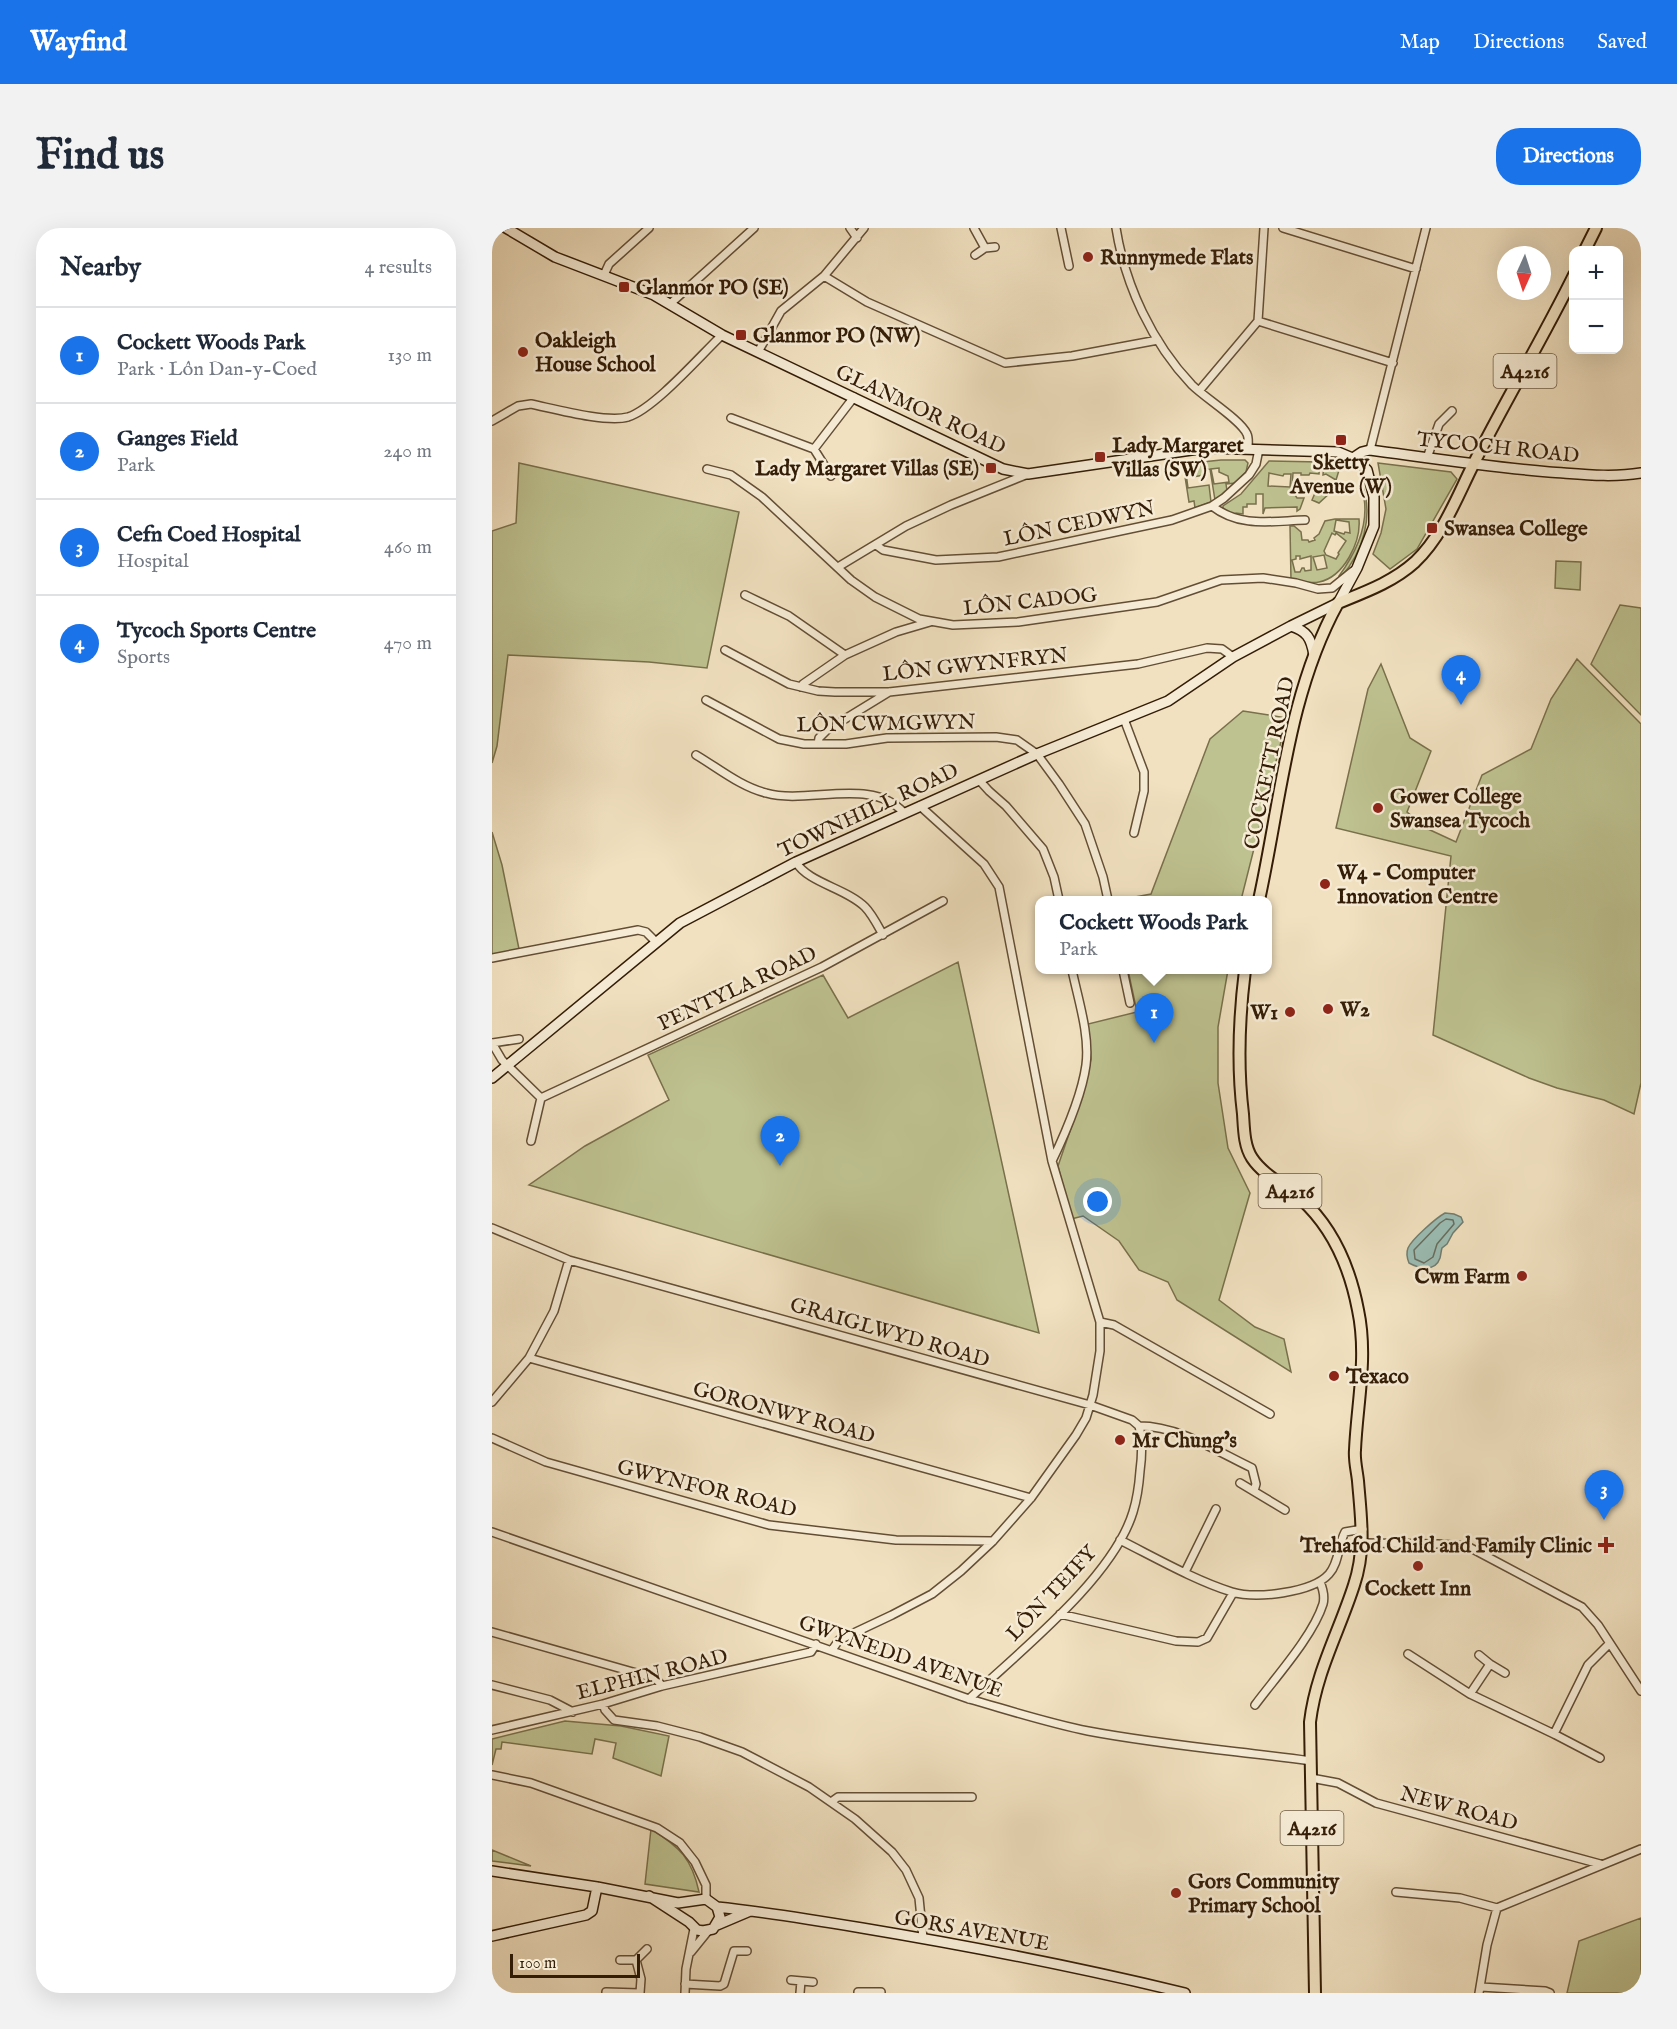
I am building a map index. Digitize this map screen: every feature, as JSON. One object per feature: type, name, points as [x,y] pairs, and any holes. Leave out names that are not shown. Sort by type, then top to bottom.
[{"type":"main road","points":[[1587,246],[1596,228]]},
{"type":"main road","name":"A4216","points":[[1328,621],[1415,562],[1432,542],[1453,511],[1473,465],[1569,285]]},
{"type":"main road","name":"A4216","points":[[1338,603],[1374,589]]},
{"type":"main road","name":"COCKETT ROAD","points":[[1260,896],[1299,701],[1314,655],[1338,603]]},
{"type":"main road","name":"A4216","points":[[1245,974],[1239,1079],[1246,1144],[1256,1162],[1301,1199],[1324,1226],[1339,1250],[1352,1282],[1363,1352],[1355,1452],[1363,1543],[1355,1584],[1323,1665],[1312,1707],[1315,1993]]},
{"type":"street","name":"GLANMOR ROAD","points":[[506,228],[555,257],[654,295],[722,335],[1003,469],[1028,474],[1205,448],[1325,450],[1353,458]]},
{"type":"street","points":[[604,275],[609,264],[650,228]]},
{"type":"street","points":[[670,304],[754,228]]},
{"type":"street","points":[[850,228],[857,238]]},
{"type":"street","points":[[758,352],[782,311],[804,290],[824,276],[864,228]]},
{"type":"street","points":[[974,228],[985,248]]},
{"type":"street","points":[[1061,228],[1069,266]]},
{"type":"street","points":[[1116,228],[1138,301],[1158,340],[1172,361],[1199,392],[1240,425],[1248,435],[1248,448]]},
{"type":"street","points":[[1199,392],[1258,321],[1264,228]]},
{"type":"street","points":[[1283,228],[1416,269]]},
{"type":"street","points":[[1338,603],[1359,565],[1374,526],[1375,505],[1370,476],[1365,466],[1353,458],[1370,450],[1426,228]]},
{"type":"street","points":[[975,255],[985,248],[995,247]]},
{"type":"street","points":[[824,276],[867,302],[1005,363],[1072,356],[1158,340]]},
{"type":"street","points":[[1258,321],[1393,363]]},
{"type":"street","points":[[492,421],[518,406],[531,404],[608,418],[627,417],[647,408],[722,335]]},
{"type":"street","points":[[814,449],[854,398]]},
{"type":"street","points":[[1427,458],[1439,424],[1452,411]]},
{"type":"street","points":[[731,417],[814,449],[831,476]]},
{"type":"street","name":"LÔN CEDWYN","points":[[876,545],[883,550],[936,560],[998,557],[1172,520],[1212,506],[1224,498],[1249,475],[1256,464],[1259,448]]},
{"type":"street","name":"TYCOCH ROAD","points":[[1370,450],[1473,465],[1607,476],[1641,473]]},
{"type":"street","name":"LÔN CADOG","points":[[707,469],[731,475],[762,497],[851,580],[889,605],[919,619],[932,622],[953,625],[1018,622],[1157,602],[1221,580],[1263,578],[1318,589],[1332,588],[1343,581],[1359,565]]},
{"type":"street","points":[[838,567],[906,526],[1028,474]]},
{"type":"street","points":[[1212,506],[1233,519],[1249,522],[1305,520]]},
{"type":"street","points":[[745,595],[789,616],[845,655]]},
{"type":"street","name":"TOWNHILL ROAD","points":[[492,1078],[680,923],[796,862],[1036,754],[1168,701],[1233,657],[1338,603]]},
{"type":"street","points":[[801,687],[845,655],[896,632],[932,622]]},
{"type":"street","points":[[1291,626],[1301,629],[1308,635],[1314,655]]},
{"type":"street","name":"LÔN GWYNFRYN","points":[[725,650],[789,684],[818,691],[889,692],[1138,664],[1207,648],[1222,649],[1233,657]]},
{"type":"street","points":[[818,744],[819,738],[827,730],[889,692]]},
{"type":"street","name":"LÔN CWMGWYN","points":[[706,699],[778,739],[804,744],[864,743],[887,738],[996,737],[1017,741],[1036,754]]},
{"type":"street","points":[[1124,719],[1144,772],[1144,790],[1134,833]]},
{"type":"street","points":[[1036,754],[1085,824],[1107,896]]},
{"type":"street","points":[[696,755],[766,794],[790,797],[853,794],[885,798],[896,804],[904,813]]},
{"type":"street","points":[[980,780],[1043,849],[1054,877],[1058,896]]},
{"type":"street","points":[[832,1650],[839,1641],[932,1593],[961,1571],[993,1541],[1030,1498],[1076,1436],[1086,1418],[1098,1369],[1100,1322],[1052,1161],[999,887],[984,864],[920,806]]},
{"type":"street","points":[[796,862],[802,872],[833,886],[865,907],[883,935]]},
{"type":"street","name":"PENTYLA ROAD","points":[[541,1098],[822,967],[943,901]]},
{"type":"street","points":[[492,958],[638,930],[646,932],[656,942]]},
{"type":"street","points":[[1052,1161],[1064,1137],[1086,1065],[1084,1029],[1073,974]]},
{"type":"street","points":[[1124,974],[1130,1003]]},
{"type":"street","points":[[519,1039],[492,1043],[506,1065],[541,1098],[531,1140]]},
{"type":"street","name":"GRAIGLWYD ROAD","points":[[492,1228],[569,1260],[1090,1405],[1132,1419],[1139,1426],[1173,1431],[1252,1468],[1256,1484],[1254,1491]]},
{"type":"street","points":[[492,1402],[529,1359],[554,1311],[569,1260]]},
{"type":"street","points":[[1100,1322],[1114,1325],[1270,1414]]},
{"type":"street","name":"GORONWY ROAD","points":[[529,1359],[1030,1498]]},
{"type":"street","name":"LÔN TEIFY","points":[[969,1699],[1095,1578],[1120,1540],[1137,1499],[1142,1452],[1139,1426]]},
{"type":"street","name":"GWYNFOR ROAD","points":[[492,1438],[546,1462],[769,1526],[896,1540],[993,1541]]},
{"type":"street","points":[[1240,1484],[1285,1510]]},
{"type":"street","points":[[1185,1572],[1216,1509]]},
{"type":"street","points":[[1120,1540],[1233,1593],[1260,1594],[1290,1592],[1307,1588],[1320,1581],[1330,1573],[1345,1532],[1363,1529]]},
{"type":"street","name":"GWYNEDD AVENUE","points":[[492,1532],[969,1699],[1086,1730],[1144,1740],[1311,1761]]},
{"type":"street","points":[[1363,1543],[1467,1546],[1582,1607],[1598,1625],[1641,1691]]},
{"type":"street","points":[[1255,1705],[1297,1648],[1318,1614],[1324,1595],[1320,1581]]},
{"type":"street","points":[[1060,1614],[1176,1641],[1198,1642],[1207,1638],[1233,1593]]},
{"type":"street","points":[[492,1632],[647,1676],[657,1680],[662,1686]]},
{"type":"street","name":"ELPHIN ROAD","points":[[492,1730],[573,1712],[662,1686],[811,1652],[816,1644]]},
{"type":"street","points":[[1554,1734],[1588,1665],[1609,1644]]},
{"type":"street","points":[[1408,1654],[1470,1694],[1600,1758]]},
{"type":"street","points":[[1479,1655],[1505,1673]]},
{"type":"street","points":[[1470,1694],[1490,1664]]},
{"type":"street","points":[[492,1685],[550,1700],[573,1712]]},
{"type":"street","points":[[603,1704],[614,1720],[657,1726],[700,1737],[742,1752],[775,1768],[831,1802],[892,1852],[906,1870],[919,1898],[923,1938]]},
{"type":"street","points":[[492,1775],[531,1783],[657,1828],[680,1843],[695,1862],[706,1885],[706,1899]]},
{"type":"street","name":"NEW ROAD","points":[[1311,1778],[1338,1783],[1376,1803],[1600,1864]]},
{"type":"street","points":[[831,1802],[838,1797],[972,1797]]},
{"type":"street","points":[[1396,1892],[1460,1898],[1497,1908],[1641,1848]]},
{"type":"street","points":[[492,1871],[597,1887],[678,1903],[706,1899],[717,1907],[720,1917],[691,1952]]},
{"type":"street","points":[[492,1936],[586,1915],[592,1911],[597,1887]]},
{"type":"street","points":[[649,1896],[703,1931],[752,1910]]},
{"type":"street","points":[[685,1993],[686,1969],[691,1952],[691,1925],[688,1910],[694,1901]]},
{"type":"street","name":"GORS AVENUE","points":[[717,1907],[752,1910],[923,1938],[1079,1968],[1185,1993]]},
{"type":"street","points":[[1497,1908],[1487,1945],[1480,1990],[1550,1993]]},
{"type":"street","points":[[620,1960],[636,1960],[647,1949]]},
{"type":"street","points":[[685,1984],[720,1986],[724,1984],[734,1951],[747,1951]]},
{"type":"street","points":[[606,1991],[639,1993],[641,1979],[636,1960]]},
{"type":"street","points":[[791,1980],[813,1982]]},
{"type":"street","points":[[800,1993],[801,1981]]},
{"type":"street","points":[[858,1992],[881,1992]]},
{"type":"green space","points":[[1221,460],[1245,460],[1248,463],[1246,472],[1236,483],[1226,484],[1227,491],[1215,500],[1210,469],[1204,470],[1204,475],[1193,477],[1192,472],[1186,473],[1188,488],[1209,485],[1211,502],[1195,508],[1194,501],[1189,502],[1183,464]],"holes":[[[1219,468],[1219,472],[1228,476],[1229,482],[1214,484],[1211,469]]]},
{"type":"green space","points":[[1269,461],[1320,462],[1319,474],[1293,473],[1292,488],[1295,489],[1295,495],[1297,498],[1304,498],[1297,511],[1297,507],[1265,508],[1263,514],[1263,494],[1256,494],[1256,504],[1247,504],[1247,507],[1243,507],[1243,514],[1234,515],[1223,509],[1223,506],[1241,494]],"holes":[[[1269,473],[1283,476],[1291,474],[1290,487],[1268,486]]]},
{"type":"green space","points":[[1324,462],[1337,465],[1334,469],[1336,470],[1340,467],[1336,480],[1326,474],[1323,475]]},
{"type":"green space","points":[[519,463],[739,512],[707,668],[649,662],[508,655],[497,746],[492,763],[492,531],[516,523]]},
{"type":"green space","points":[[1378,463],[1451,472],[1457,479],[1417,549],[1390,569],[1373,554],[1381,533],[1386,509]]},
{"type":"green space","points":[[1362,484],[1367,509],[1364,533],[1355,556],[1341,577],[1339,576],[1357,545],[1364,522]]},
{"type":"green space","points":[[1318,486],[1330,493],[1319,503],[1312,500]]},
{"type":"green space","points":[[1335,519],[1359,519],[1357,538],[1349,557],[1343,566],[1328,579],[1312,583],[1291,580],[1290,526],[1294,526],[1301,532],[1302,540],[1309,542],[1315,540],[1314,538],[1319,534],[1325,521]],"holes":[[[1336,520],[1349,522],[1350,533],[1334,531]],[[1332,533],[1335,535],[1336,533],[1346,541],[1336,559],[1326,555],[1324,551]],[[1324,555],[1327,568],[1317,570],[1313,557]],[[1296,556],[1300,556],[1300,559],[1311,556],[1311,570],[1305,571],[1302,568],[1300,572],[1295,572],[1292,560],[1296,559]]]},
{"type":"green space","points":[[1556,561],[1581,562],[1580,590],[1555,588]]},
{"type":"green space","points":[[1620,605],[1641,608],[1641,715],[1591,664]]},
{"type":"green space","points":[[1577,659],[1641,724],[1641,1083],[1634,1114],[1604,1100],[1529,1078],[1433,1035],[1451,856],[1336,828],[1368,689],[1381,664],[1410,738],[1431,751],[1407,812],[1428,829],[1456,842],[1482,775],[1531,749],[1551,699]]},
{"type":"green space","points":[[1243,711],[1287,718],[1242,896],[1140,896],[1151,894],[1210,739]]},
{"type":"green space","points":[[492,832],[502,865],[519,949],[492,955]]},
{"type":"green space","points":[[958,962],[1039,1333],[529,1185],[585,1146],[669,1100],[648,1055],[823,975],[848,1018]]},
{"type":"green space","points":[[1129,974],[1227,974],[1218,1027],[1218,1083],[1228,1148],[1250,1193],[1219,1300],[1255,1327],[1284,1339],[1291,1372],[1177,1300],[1168,1282],[1139,1270],[1119,1241],[1083,1216],[1071,1219],[1058,1166],[1084,1090],[1091,1059],[1088,1024],[1137,1012]]},
{"type":"green space","points":[[565,1721],[621,1726],[669,1736],[661,1776],[613,1758],[616,1743],[595,1739],[592,1754],[502,1742],[501,1749],[496,1749],[492,1765],[492,1739]]},
{"type":"green space","points":[[651,1829],[670,1842],[683,1855],[693,1871],[699,1892],[645,1884]]},
{"type":"green space","points":[[492,1850],[531,1866],[492,1861]]},
{"type":"green space","points":[[1641,1918],[1641,1993],[1567,1993],[1579,1941]]},
{"type":"water","points":[[1445,1213],[1461,1217],[1463,1222],[1442,1248],[1438,1263],[1426,1268],[1409,1263],[1407,1252],[1410,1244]]},
{"type":"place","name":"Runnymede Flats","points":[[1088,257]]},
{"type":"place","name":"Glanmor PO (SE)","points":[[624,287]]},
{"type":"place","name":"Glanmor PO (NW)","points":[[741,335]]},
{"type":"place","name":"Oakleigh House School","points":[[523,352]]},
{"type":"place","name":"Sketty Avenue (W)","points":[[1341,440]]},
{"type":"place","name":"Lady Margaret Villas (SW)","points":[[1100,457]]},
{"type":"place","name":"Lady Margaret Villas (SE)","points":[[991,468]]},
{"type":"place","name":"Swansea College","points":[[1432,528]]},
{"type":"place","name":"Tycoch Sports Centre","points":[[1461,705]]},
{"type":"place","name":"Gower College Swansea Tycoch","points":[[1378,808]]},
{"type":"place","name":"W4 - Computer Innovation Centre","points":[[1325,884]]},
{"type":"place","name":"W2","points":[[1328,1009]]},
{"type":"place","name":"W1","points":[[1290,1012]]},
{"type":"place","name":"Cockett Woods Park","points":[[1154,1043]]},
{"type":"place","name":"Ganges Field","points":[[780,1166]]},
{"type":"place","name":"Cwm Farm","points":[[1522,1276]]},
{"type":"place","name":"Texaco","points":[[1334,1376]]},
{"type":"place","name":"Mr Chung's","points":[[1120,1440]]},
{"type":"place","name":"Cefn Coed Hospital","points":[[1604,1520]]},
{"type":"place","name":"Trehafod Child and Family Clinic","points":[[1606,1545]]},
{"type":"place","name":"Cockett Inn","points":[[1418,1566]]},
{"type":"place","name":"Gors Community Primary School","points":[[1176,1893]]}]
